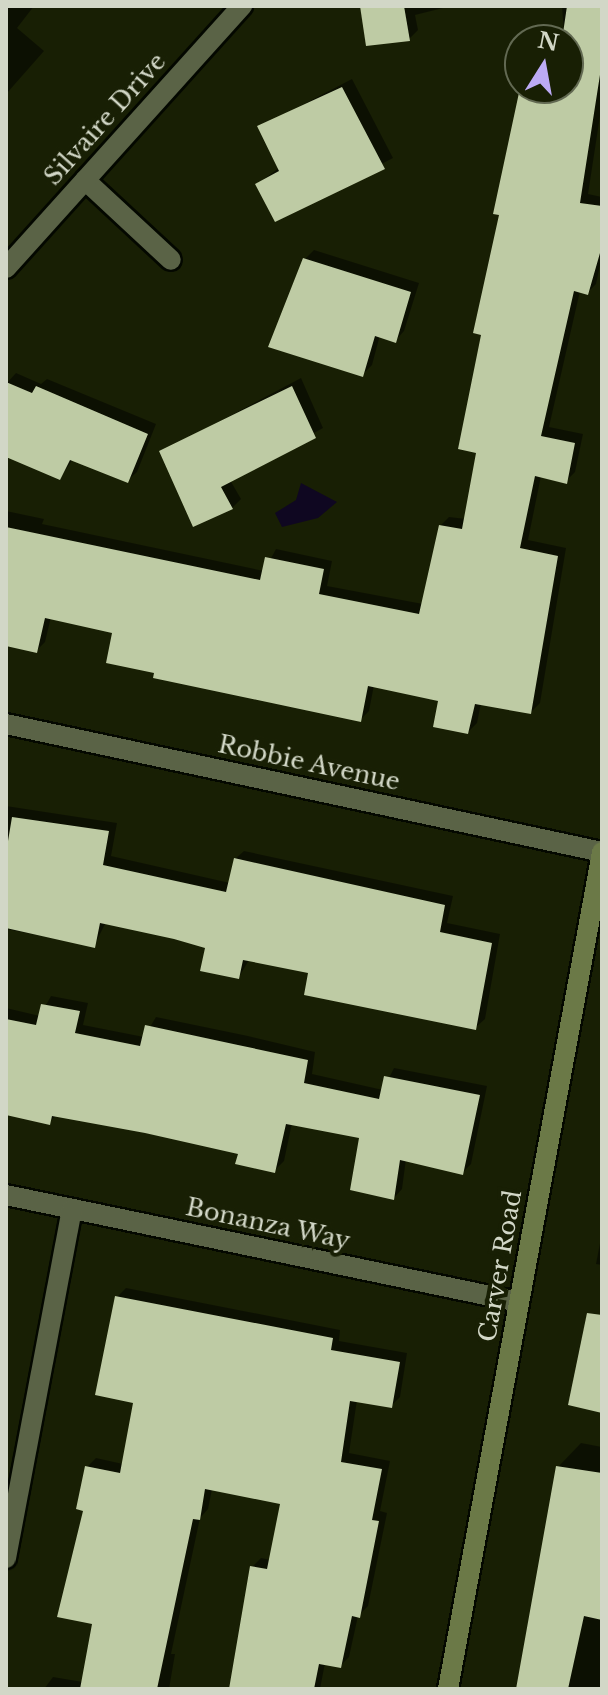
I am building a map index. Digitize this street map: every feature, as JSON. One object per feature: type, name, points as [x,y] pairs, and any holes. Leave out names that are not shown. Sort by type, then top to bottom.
[{"type":"street","name":"Silvaire Drive","points":[[6,268],[242,6]]},
{"type":"street","points":[[85,180],[171,260]]},
{"type":"street","name":"Robbie Avenue","points":[[6,724],[602,852]]},
{"type":"street","name":"Carver Road","points":[[448,1689],[602,852]]},
{"type":"street","name":"Bonanza Way","points":[[6,1195],[519,1302]]},
{"type":"street","points":[[6,1558],[72,1209]]},
{"type":"shaded area","points":[[301,483],[337,502],[318,518],[282,527],[275,513],[296,500]]},
{"type":"building","points":[[360,6],[404,6],[410,41],[366,46]]},
{"type":"building","points":[[567,6],[602,6],[602,62],[580,203],[602,206],[602,246],[588,295],[574,291],[541,436],[575,443],[567,484],[535,476],[520,548],[558,556],[531,714],[475,704],[468,734],[433,727],[438,701],[368,686],[361,722],[153,678],[154,673],[106,663],[112,633],[45,618],[37,653],[6,646],[6,527],[260,580],[265,557],[324,569],[319,594],[419,614],[439,525],[462,529],[476,453],[458,449],[481,335],[473,333],[499,215],[493,214],[517,104],[584,104],[584,24],[564,24]]},
{"type":"building","points":[[342,87],[385,169],[275,222],[255,184],[279,171],[257,126]]},
{"type":"building","points":[[303,258],[411,292],[396,343],[375,336],[363,377],[268,347]]},
{"type":"building","points":[[6,382],[32,393],[36,386],[148,434],[128,483],[70,460],[60,480],[6,457]]},
{"type":"building","points":[[292,386],[316,438],[221,487],[233,509],[193,527],[159,451]]},
{"type":"building","points":[[12,817],[109,831],[103,865],[226,892],[234,858],[445,905],[440,932],[492,943],[476,1030],[304,995],[308,973],[243,960],[239,979],[200,971],[205,948],[174,939],[100,923],[95,948],[6,928],[6,853]]},
{"type":"building","points":[[41,1004],[80,1011],[75,1033],[140,1046],[145,1025],[308,1060],[304,1083],[379,1099],[384,1076],[480,1095],[463,1175],[400,1160],[394,1200],[350,1190],[359,1138],[286,1124],[275,1173],[235,1164],[238,1154],[145,1133],[52,1116],[50,1125],[6,1115],[6,1019],[36,1025]]},
{"type":"building","points":[[115,1296],[333,1338],[331,1350],[400,1362],[392,1408],[350,1401],[341,1462],[382,1469],[372,1520],[379,1521],[360,1618],[352,1616],[341,1668],[319,1664],[314,1689],[229,1689],[250,1566],[267,1569],[280,1504],[205,1489],[200,1520],[193,1519],[157,1689],[80,1689],[92,1624],[57,1617],[83,1511],[76,1509],[85,1466],[120,1473],[133,1403],[95,1395]]},
{"type":"building","points":[[587,1313],[602,1315],[602,1413],[568,1405]]},
{"type":"building","points":[[556,1466],[602,1473],[602,1620],[584,1616],[568,1689],[516,1689]]}]
